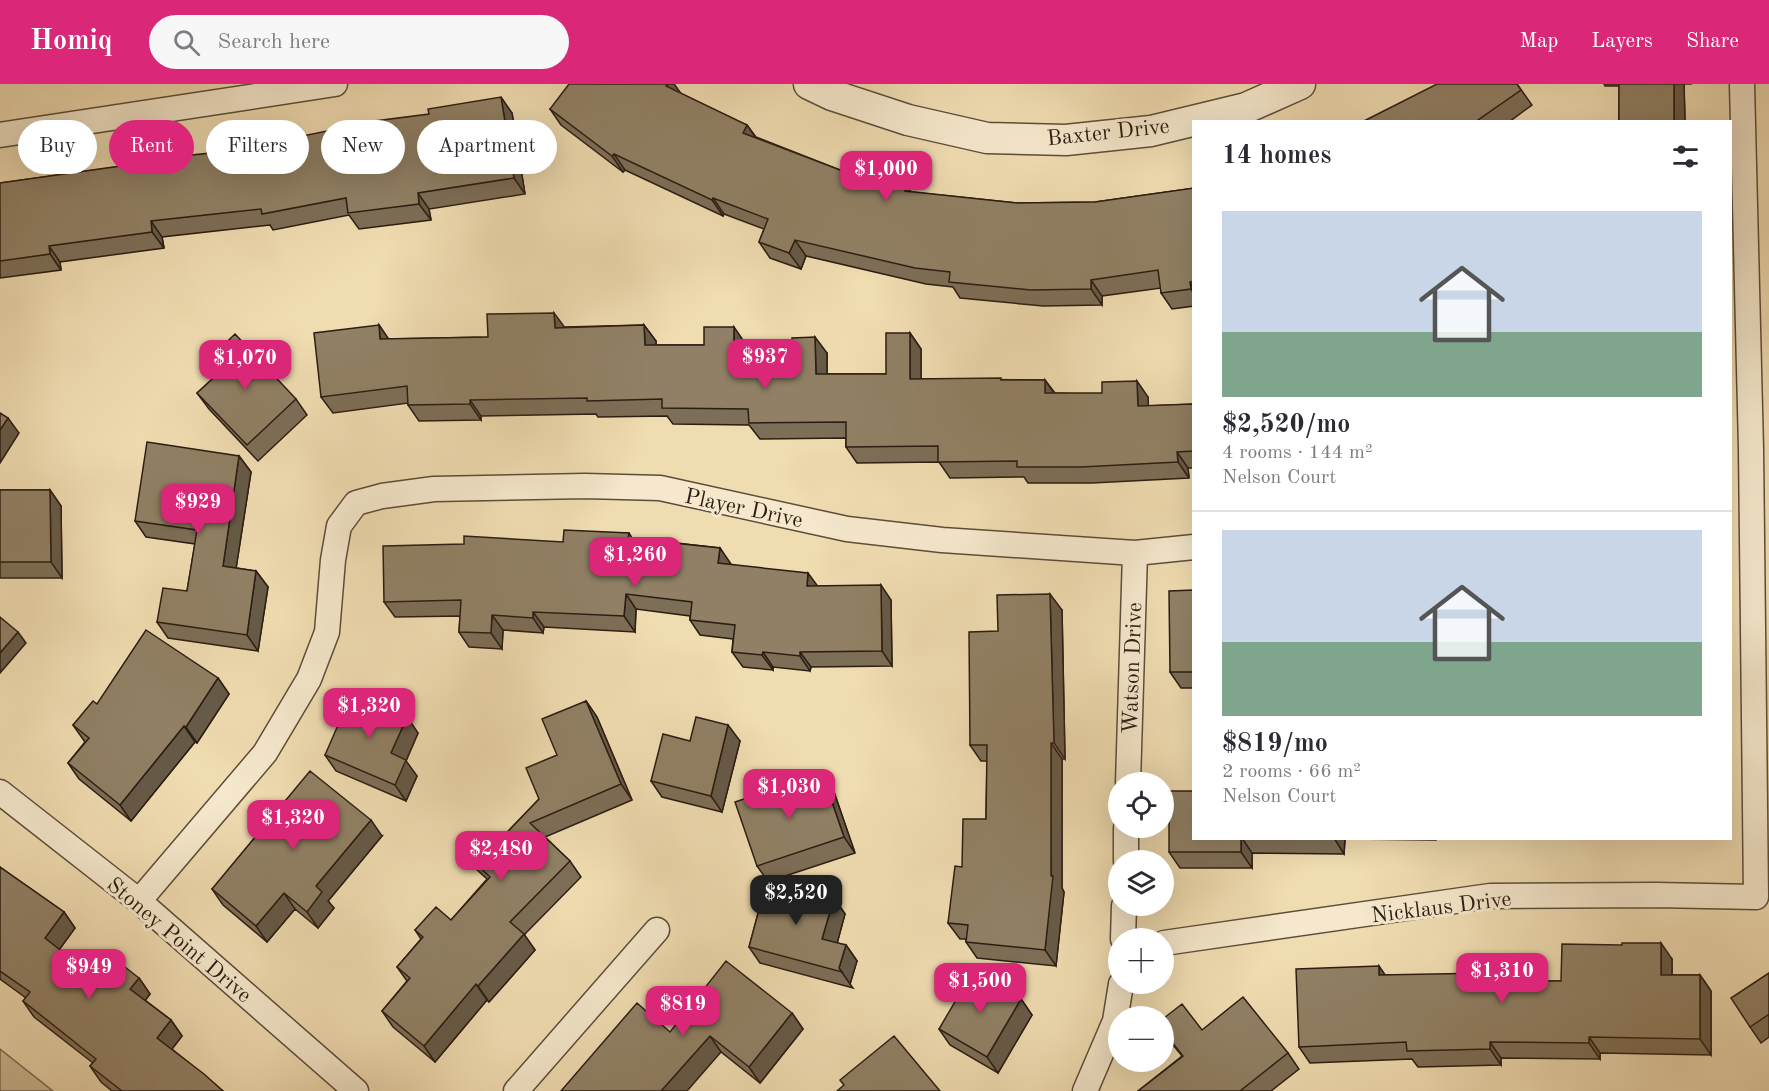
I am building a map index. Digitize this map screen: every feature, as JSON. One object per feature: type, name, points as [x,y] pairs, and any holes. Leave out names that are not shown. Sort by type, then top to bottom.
[{"type":"street","points":[[0,135],[335,84]]},
{"type":"street","name":"Baxter Drive","points":[[808,84],[908,120],[987,138],[1066,140],[1151,131],[1192,121]]},
{"type":"street","name":"Baxter Drive","points":[[1196,120],[1246,108],[1300,84]]},
{"type":"street","points":[[1741,450],[1742,84]]},
{"type":"street","name":"Nicklaus Drive","points":[[1174,941],[1490,896],[1756,897],[1741,450]]},
{"type":"street","name":"Player Drive","points":[[139,901],[265,753],[309,680],[327,632],[333,560],[339,526],[356,503],[382,496],[434,489],[585,486],[660,488],[847,530],[942,540],[1134,553],[1192,547]]},
{"type":"street","name":"Watson Drive","points":[[1128,772],[1134,553]]},
{"type":"street","name":"Stoney Point Drive","points":[[0,792],[139,901],[356,1091]]},
{"type":"street","points":[[516,1091],[657,930]]},
{"type":"street","points":[[1085,1091],[1115,1021],[1119,994]]},
{"type":"shaded area","points":[[0,1049],[53,1091],[0,1091]]},
{"type":"building","points":[[569,84],[668,84],[666,86],[747,125],[743,133],[840,170],[907,186],[905,191],[1017,203],[1095,202],[1192,188],[1191,289],[1161,293],[1158,270],[1091,280],[1091,289],[1031,290],[949,282],[950,272],[915,268],[795,240],[789,253],[759,242],[768,219],[713,198],[712,200],[614,154],[612,156],[550,109]]},
{"type":"building","points":[[1437,84],[1517,84],[1521,90],[1478,120],[1366,120]]},
{"type":"building","points":[[1619,84],[1674,84],[1674,120],[1619,120]]},
{"type":"building","points":[[501,97],[505,120],[417,120],[417,174],[513,174],[514,178],[418,193],[419,204],[348,213],[346,198],[262,214],[261,209],[151,221],[152,232],[49,246],[50,254],[0,261],[0,183],[64,174],[97,174],[97,169],[109,168],[109,174],[194,174],[194,155],[206,154],[206,174],[309,174],[309,135],[321,132],[321,174],[405,174],[405,120],[382,120],[429,114],[428,109]]},
{"type":"building","points":[[554,313],[555,328],[644,325],[645,345],[704,345],[704,327],[734,327],[734,342],[792,342],[792,338],[815,337],[816,374],[886,374],[886,333],[910,333],[910,379],[1045,380],[1045,393],[1102,393],[1102,382],[1137,381],[1138,406],[1192,404],[1192,451],[1177,452],[1178,462],[1081,467],[1017,467],[1017,461],[938,462],[938,446],[846,447],[846,422],[749,423],[748,409],[662,408],[662,399],[470,400],[470,404],[408,405],[407,386],[321,397],[314,333],[379,325],[380,339],[488,337],[487,314]]},
{"type":"building","points":[[235,334],[296,399],[247,445],[197,393],[222,370],[210,358]]},
{"type":"building","points":[[0,413],[8,418],[0,430]]},
{"type":"building","points":[[147,442],[239,456],[223,566],[256,571],[247,635],[157,622],[163,588],[187,591],[197,530],[135,521]]},
{"type":"building","points":[[0,490],[50,490],[51,562],[0,562]]},
{"type":"building","points":[[564,530],[629,533],[628,538],[720,548],[718,563],[808,573],[807,586],[881,585],[882,651],[800,652],[800,656],[763,652],[762,655],[732,652],[735,625],[690,620],[692,602],[626,594],[624,616],[533,612],[533,618],[492,615],[491,633],[459,632],[461,600],[384,602],[383,546],[464,544],[464,536],[563,542]]},
{"type":"building","points":[[1192,590],[1192,672],[1170,672],[1169,591]]},
{"type":"building","points":[[1050,594],[1054,743],[1051,743],[1051,876],[1053,876],[1045,950],[966,942],[968,925],[948,923],[955,866],[962,867],[963,819],[986,819],[987,745],[970,745],[969,632],[998,631],[997,595]]},
{"type":"building","points":[[0,617],[18,632],[0,653]]},
{"type":"building","points":[[146,630],[218,678],[186,727],[184,726],[120,805],[68,763],[89,738],[73,725],[93,701],[97,704]]},
{"type":"building","points":[[352,693],[407,717],[391,753],[406,760],[395,785],[325,755]]},
{"type":"building","points":[[586,701],[621,784],[530,823],[570,861],[510,922],[524,934],[478,986],[476,984],[424,1046],[382,1011],[410,978],[397,967],[423,937],[415,930],[436,907],[451,920],[490,877],[464,852],[482,833],[495,845],[539,799],[526,768],[557,755],[542,719]]},
{"type":"building","points":[[696,717],[728,725],[711,796],[651,781],[663,734],[690,741]]},
{"type":"building","points":[[310,771],[371,820],[316,886],[322,892],[307,912],[284,893],[256,926],[212,889]]},
{"type":"building","points":[[822,773],[844,837],[757,866],[735,802]]},
{"type":"building","points":[[1174,791],[1192,791],[1192,840],[1241,840],[1241,852],[1174,852],[1174,850],[1169,850],[1169,838],[1174,838]]},
{"type":"building","points":[[0,867],[64,912],[45,938],[100,981],[116,960],[139,978],[130,989],[171,1020],[157,1038],[223,1091],[122,1091],[90,1066],[96,1059],[23,1001],[30,992],[0,971]]},
{"type":"building","points":[[767,880],[834,898],[822,939],[846,945],[839,968],[842,972],[749,947]]},
{"type":"building","points":[[1622,943],[1661,943],[1661,975],[1700,975],[1700,1039],[1589,1037],[1589,1043],[1490,1042],[1490,1049],[1407,1051],[1406,1042],[1299,1047],[1296,969],[1379,966],[1379,975],[1488,973],[1488,981],[1561,981],[1562,944],[1622,945]]},
{"type":"building","points":[[726,961],[792,1013],[749,1067],[710,1036],[661,1091],[561,1091],[637,1003],[670,1032]]},
{"type":"building","points":[[973,971],[1021,999],[987,1057],[939,1029]]},
{"type":"building","points":[[1769,973],[1769,1016],[1750,1027],[1731,998]]},
{"type":"building","points":[[1243,997],[1288,1053],[1240,1091],[1138,1091],[1162,1072],[1174,1072],[1174,1063],[1183,1056],[1174,1045],[1174,1010],[1182,1004],[1202,1030]]},
{"type":"building","points":[[894,1036],[940,1091],[837,1091],[844,1085],[840,1080]]}]
